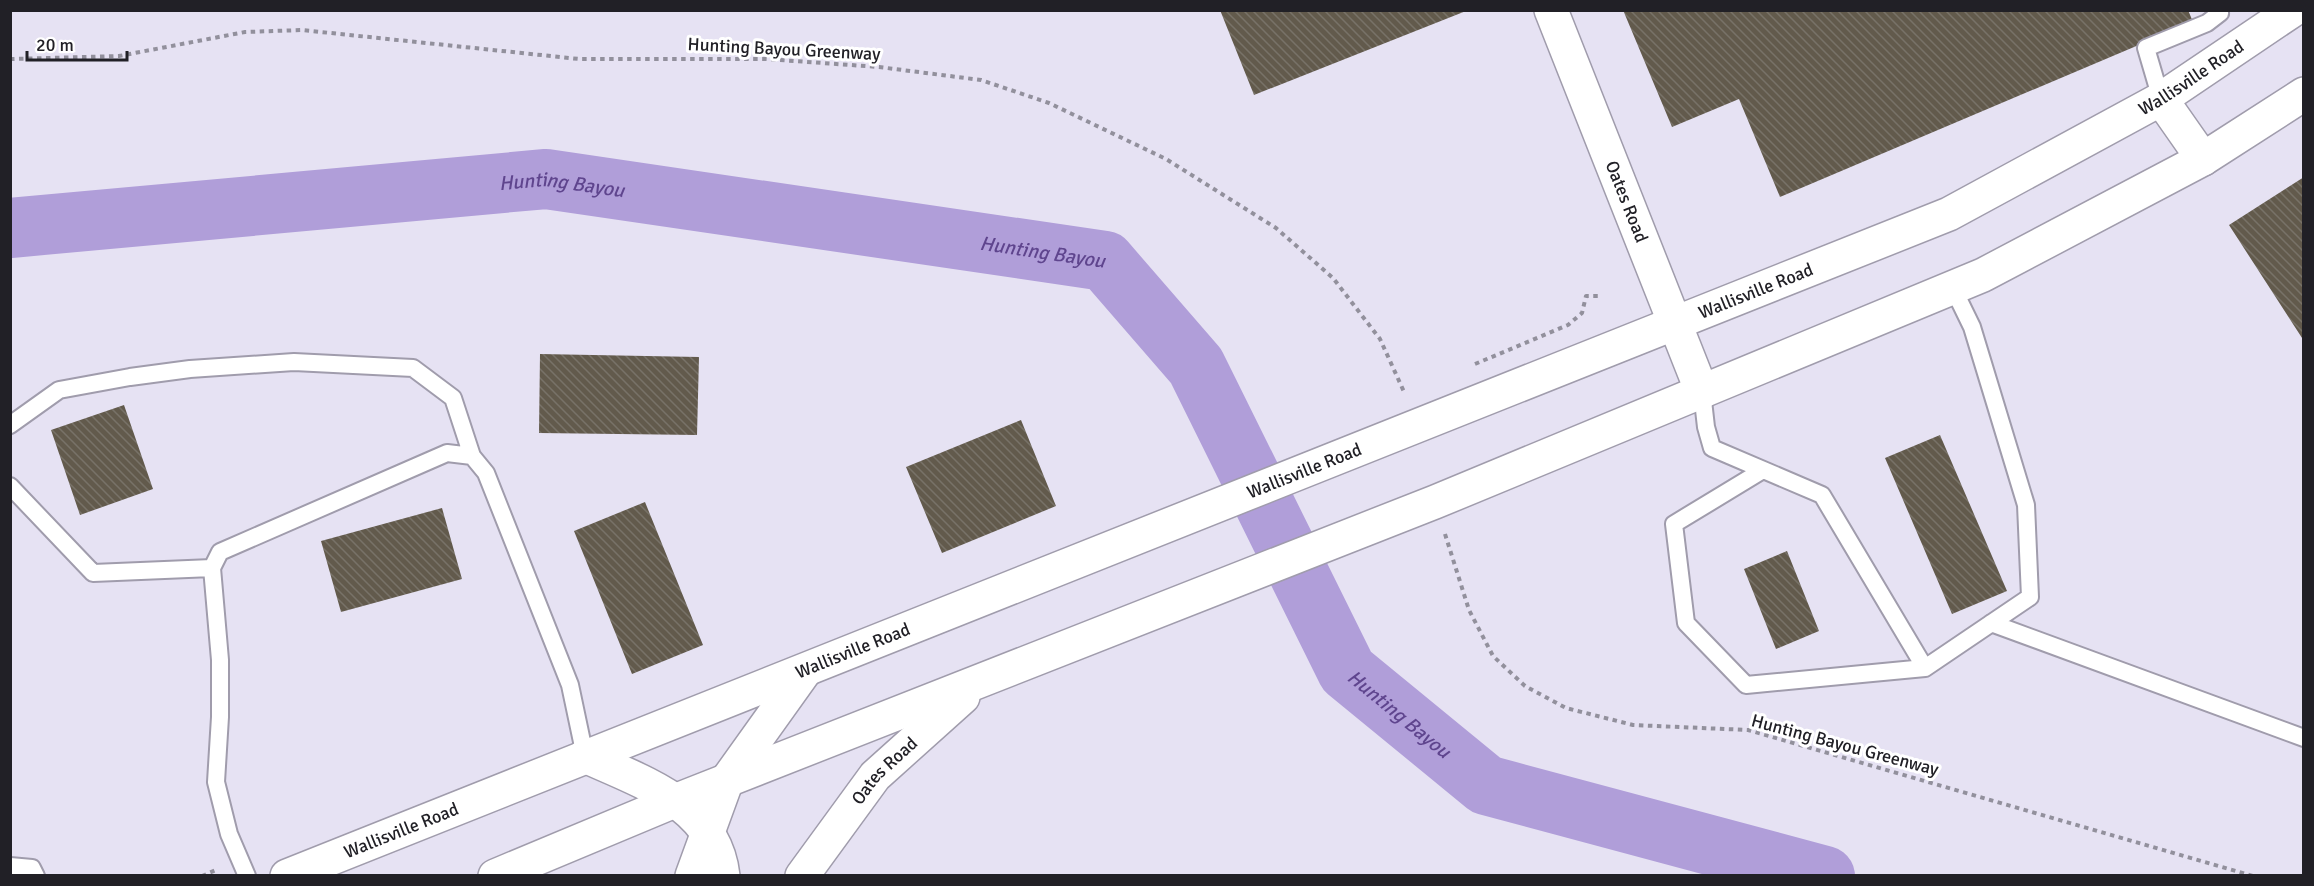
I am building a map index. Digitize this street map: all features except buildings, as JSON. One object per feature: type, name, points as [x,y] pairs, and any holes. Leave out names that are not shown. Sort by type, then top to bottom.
[{"type":"main road","name":"Oates Road","points":[[1551,10],[1702,392]]},
{"type":"main road","name":"Wallisville Road","points":[[287,876],[585,756],[805,671],[1155,528],[1949,214],[2160,99],[2293,10]]},
{"type":"main road","points":[[495,876],[677,800],[851,734],[1182,600],[1435,502],[1953,288],[1983,275],[2203,159],[2304,94]]},
{"type":"main road","points":[[2160,99],[2203,159]]},
{"type":"main road","points":[[692,876],[728,780],[805,671]]},
{"type":"main road","name":"Oates Road","points":[[802,876],[875,776],[982,680]]},
{"type":"main road","points":[[585,756],[677,800],[714,841],[723,876]]},
{"type":"lane","points":[[2160,99],[2146,48],[2207,23],[2220,13],[2219,10]]},
{"type":"lane","points":[[1763,470],[1674,524],[1686,623],[1746,685],[1925,668],[2030,597],[2026,505],[1972,327],[1953,288]]},
{"type":"lane","points":[[10,426],[59,390],[130,377],[190,369],[294,362],[413,368],[453,398],[472,456],[486,473],[570,685],[585,756]]},
{"type":"lane","points":[[1702,392],[1706,427],[1712,448],[1822,495],[1925,668]]},
{"type":"lane","points":[[248,876],[229,834],[216,782],[220,660],[212,568],[220,552],[447,453],[472,456]]},
{"type":"lane","points":[[10,486],[93,573],[212,568]]},
{"type":"lane","points":[[1991,623],[2304,738]]},
{"type":"lane","points":[[10,866],[32,868],[36,876]]},
{"type":"path","name":"Hunting Bayou Greenway","points":[[10,59],[119,56],[245,32],[302,30],[579,59],[766,59],[879,67],[981,80],[1049,103],[1166,159],[1276,228],[1333,278],[1380,339],[1419,424]]},
{"type":"path","points":[[1586,296],[1599,296]]},
{"type":"path","name":"Hunting Bayou Greenway","points":[[1435,502],[1469,610],[1493,656],[1525,686],[1566,708],[1633,725],[1748,730],[2253,876]]},
{"type":"waterway","name":"Hunting Bayou","points":[[10,228],[546,179],[1105,261],[1196,366],[1347,671],[1486,785],[1825,876]]}]
